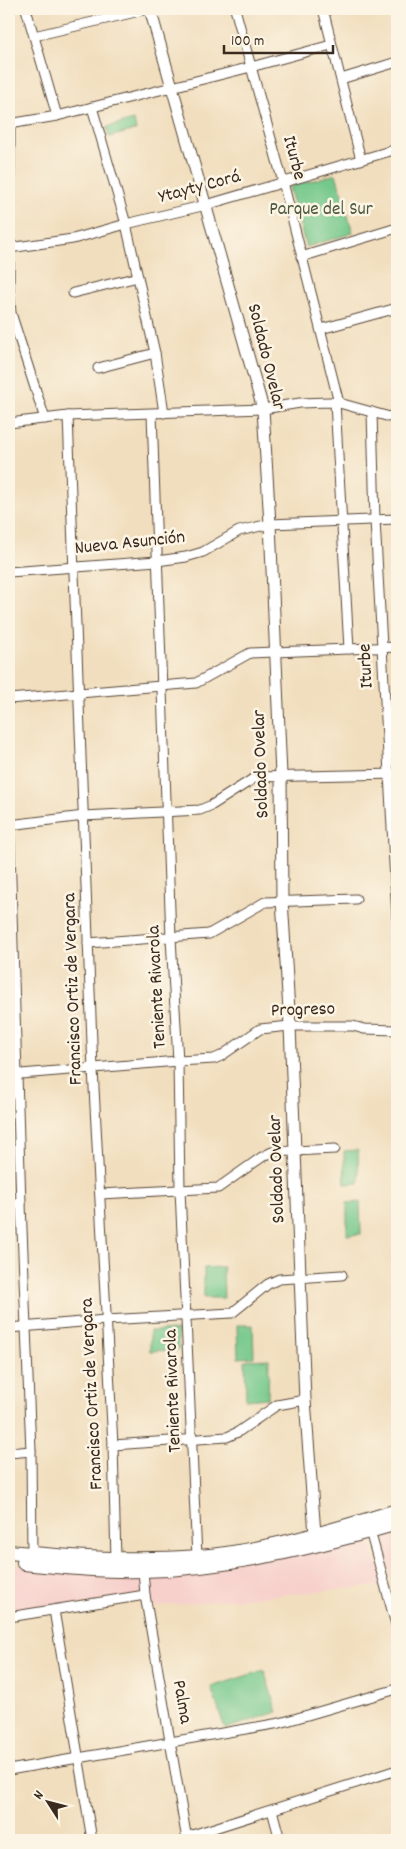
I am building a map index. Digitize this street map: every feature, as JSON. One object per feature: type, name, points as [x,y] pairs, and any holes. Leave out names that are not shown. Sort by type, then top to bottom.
[{"type":"highway","points":[[9,1561],[89,1568],[143,1570],[224,1564],[315,1539],[397,1511]]},
{"type":"highway","points":[[9,1552],[116,1560],[197,1557],[370,1531],[397,1522]]},
{"type":"main road","name":"Soldado Ovelar","points":[[149,9],[263,408],[281,775],[282,900],[290,1026],[299,1277],[305,1400],[315,1539]]},
{"type":"street","points":[[26,9],[57,116]]},
{"type":"street","points":[[34,36],[149,9]]},
{"type":"street","name":"Iturbe","points":[[235,9],[283,182],[321,329],[337,403],[349,649]]},
{"type":"street","points":[[323,9],[361,160]]},
{"type":"street","points":[[45,419],[11,314],[9,124],[57,116],[331,45]]},
{"type":"street","points":[[341,79],[397,62]]},
{"type":"street","points":[[92,107],[126,224],[155,353],[164,413]]},
{"type":"street","name":"Ytayty Corá","points":[[9,248],[73,239],[206,205],[397,149]]},
{"type":"street","points":[[302,257],[397,228]]},
{"type":"street","points":[[73,293],[138,277]]},
{"type":"street","points":[[321,329],[397,308]]},
{"type":"street","points":[[98,368],[155,353]]},
{"type":"street","points":[[9,423],[68,416],[263,408],[300,403],[337,403],[397,419]]},
{"type":"street","name":"Iturbe","points":[[372,412],[375,520],[382,647],[394,774],[397,918]]},
{"type":"street","name":"Teniente Rivarola","points":[[152,414],[171,938],[178,1061],[180,1190],[197,1557]]},
{"type":"street","name":"Francisco Ortiz de Vergara","points":[[68,416],[93,1068],[113,1445],[116,1560]]},
{"type":"street","name":"Nueva Asunción","points":[[9,572],[157,561],[186,557],[203,552],[239,531],[270,524],[397,519]]},
{"type":"street","points":[[9,699],[196,683],[250,653],[397,647]]},
{"type":"street","points":[[9,825],[84,816],[200,810],[212,805],[256,777],[394,774]]},
{"type":"street","points":[[9,817],[13,1075],[27,1327],[32,1554]]},
{"type":"street","points":[[88,943],[209,934],[265,902],[356,899]]},
{"type":"street","name":"Progreso","points":[[13,1075],[214,1059],[260,1029],[290,1026],[353,1026],[364,1029],[397,1030]]},
{"type":"street","points":[[100,1194],[218,1188],[272,1152],[335,1149]]},
{"type":"street","points":[[9,1205],[21,1204]]},
{"type":"street","points":[[9,1328],[232,1312],[278,1278],[342,1275]]},
{"type":"street","points":[[113,1445],[227,1437],[238,1432],[277,1405],[305,1400]]},
{"type":"street","points":[[9,1453],[31,1451]]},
{"type":"street","points":[[370,1531],[397,1628]]},
{"type":"street","name":"Palma","points":[[143,1570],[145,1595],[186,1839]]},
{"type":"street","points":[[9,1617],[145,1595]]},
{"type":"street","points":[[54,1610],[92,1840]]},
{"type":"street","points":[[9,1770],[280,1723],[397,1689]]},
{"type":"street","points":[[186,1839],[397,1770]]},
{"type":"street","points":[[272,1810],[280,1840]]},
{"type":"shaded area","points":[[397,1526],[397,1600],[379,1532]]},
{"type":"shaded area","points":[[367,1536],[386,1585],[148,1607],[145,1595],[9,1617],[9,1564],[150,1574]]},
{"type":"green space","points":[[134,120],[136,130],[109,137],[107,127]]},
{"type":"green space","name":"Parque del Sur","points":[[336,174],[353,233],[306,247],[289,187]]},
{"type":"green space","points":[[358,1150],[359,1183],[345,1184],[344,1151]]},
{"type":"green space","points":[[360,1202],[361,1234],[347,1235],[347,1203]]},
{"type":"green space","points":[[223,1267],[224,1298],[204,1298],[204,1268]]},
{"type":"green space","points":[[237,1325],[253,1325],[254,1357],[238,1358]]},
{"type":"green space","points":[[178,1330],[178,1350],[150,1351],[150,1331]]},
{"type":"green space","points":[[269,1359],[268,1398],[246,1400],[245,1360]]},
{"type":"green space","points":[[264,1670],[277,1712],[225,1729],[211,1687]]}]
